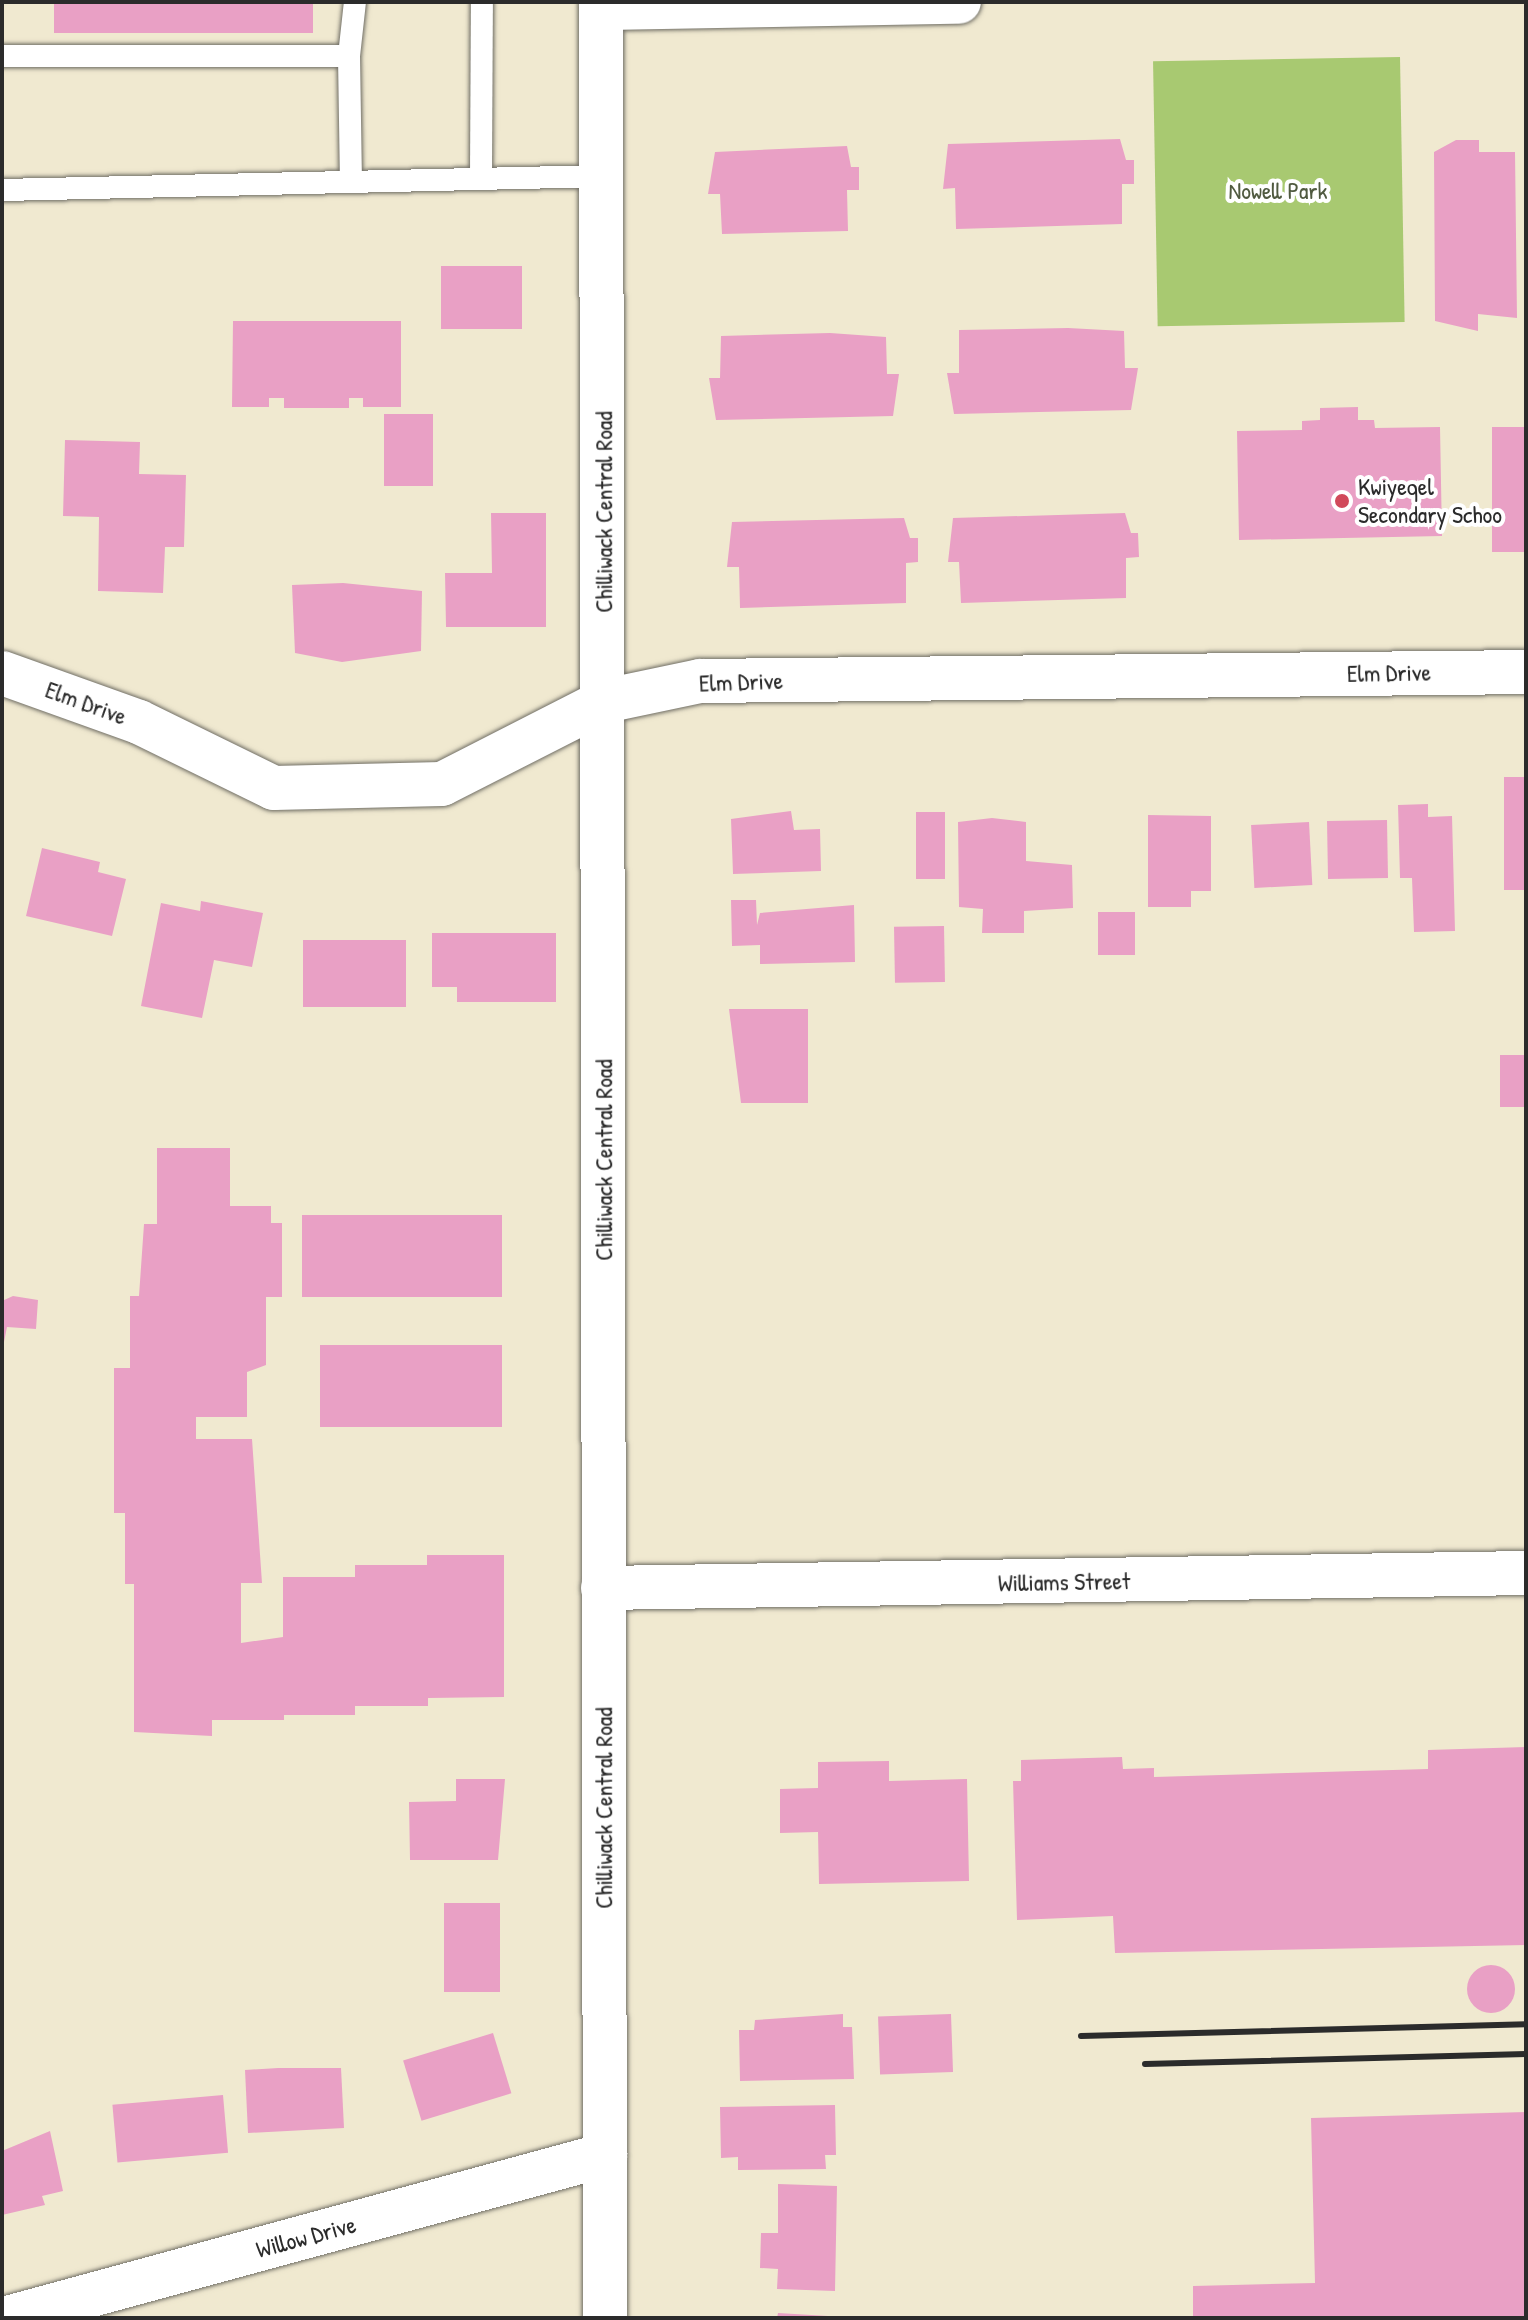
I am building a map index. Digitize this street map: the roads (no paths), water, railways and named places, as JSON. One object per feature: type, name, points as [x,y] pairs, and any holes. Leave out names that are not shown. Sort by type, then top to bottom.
[{"type":"street","points":[[601,5],[959,2]]},
{"type":"street","name":"Chilliwack Central Road","points":[[601,5],[605,701],[605,2318]]},
{"type":"street","name":"Elm Drive","points":[[2,673],[139,722],[274,788],[442,784],[605,701],[700,681],[1526,672]]},
{"type":"street","name":"Williams Street","points":[[603,1588],[1526,1573]]},
{"type":"street","name":"Willow Drive","points":[[7,2318],[605,2155]]},
{"type":"lane","points":[[351,177],[349,56],[355,2]]},
{"type":"lane","points":[[481,175],[482,2]]},
{"type":"lane","points":[[2,56],[349,56]]},
{"type":"lane","points":[[2,190],[351,177],[603,176]]},
{"type":"railway","points":[[1081,2036],[1526,2024]]},
{"type":"railway","points":[[1145,2064],[1526,2054]]},
{"type":"place","name":"Kwiyeqel Secondary Schoo","points":[[1342,501]]},
{"type":"park label","name":"Nowell Park","points":[[1278,191]]}]
